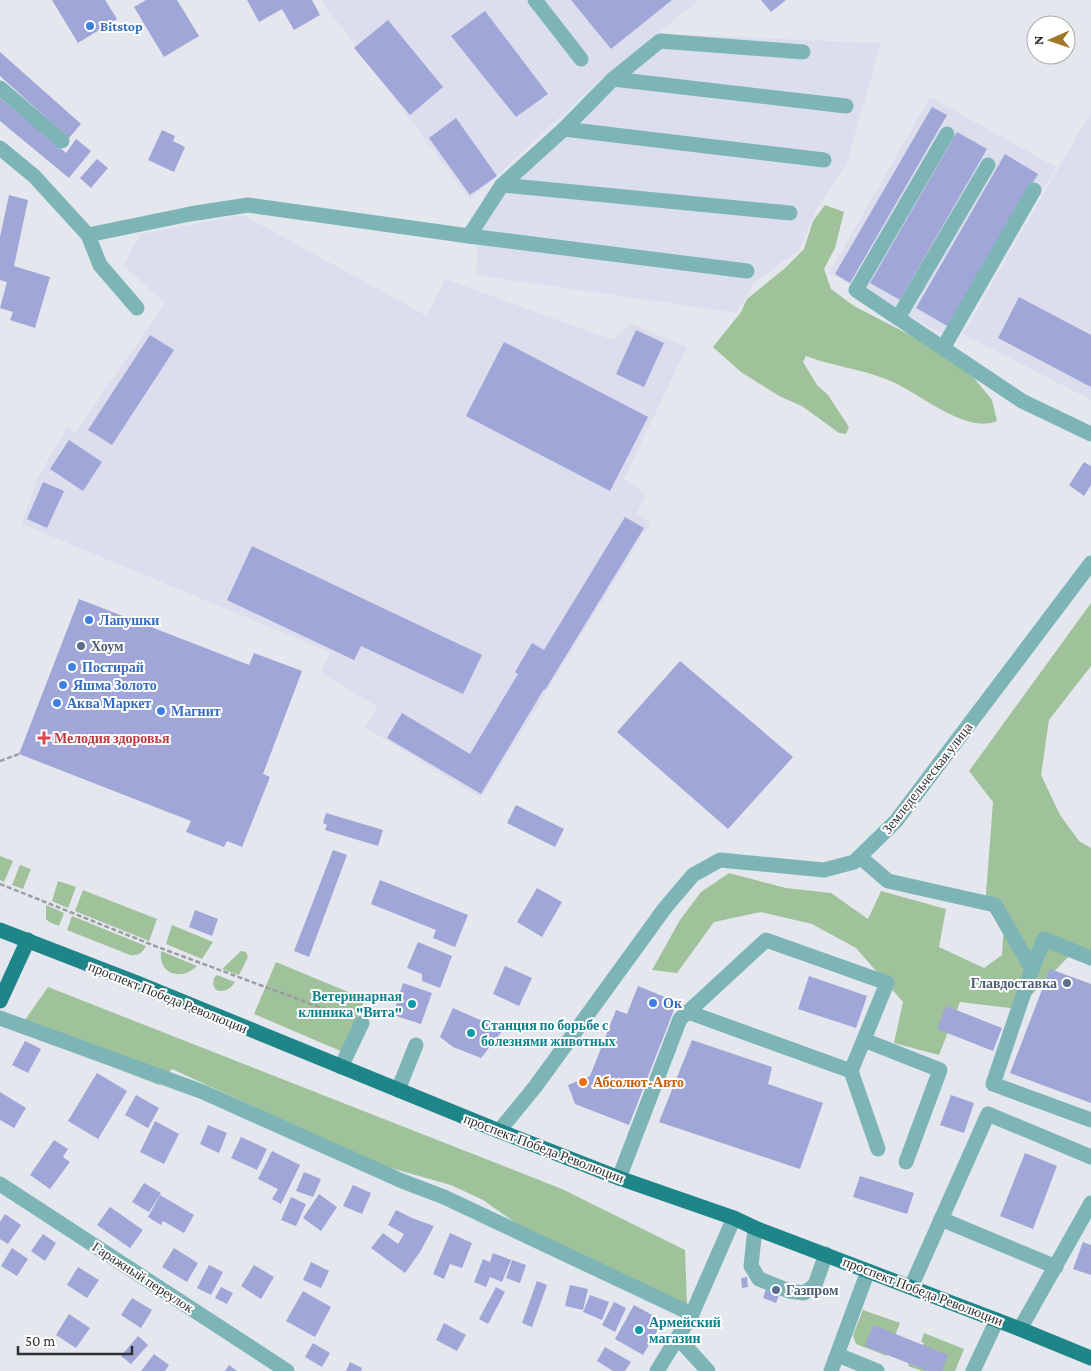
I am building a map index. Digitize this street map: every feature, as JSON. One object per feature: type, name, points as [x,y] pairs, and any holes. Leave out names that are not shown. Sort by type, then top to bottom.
[{"type":"main road","name":"проспект Победа Революции","points":[[0,930],[499,1131],[619,1178],[734,1218],[755,1228],[997,1320],[1091,1358]]},
{"type":"main road","points":[[0,1001],[28,940]]},
{"type":"street","points":[[535,0],[581,59]]},
{"type":"street","points":[[469,236],[502,185],[564,129],[613,79],[660,41],[804,52]]},
{"type":"street","points":[[613,79],[846,106]]},
{"type":"street","points":[[0,88],[62,141]]},
{"type":"street","points":[[564,129],[824,160]]},
{"type":"street","points":[[947,134],[856,290],[1022,401],[1091,434]]},
{"type":"street","points":[[0,148],[34,176],[88,235],[100,265],[137,308]]},
{"type":"street","points":[[898,318],[988,166]]},
{"type":"street","points":[[502,185],[790,214]]},
{"type":"street","points":[[943,348],[1034,190]]},
{"type":"street","points":[[88,235],[190,214],[248,205],[469,236],[747,271]]},
{"type":"street","name":"Земледельческая улица","points":[[499,1131],[535,1087],[665,908],[693,875],[720,860],[824,870],[854,862],[860,857],[896,821],[1091,564]]},
{"type":"street","points":[[860,857],[888,881],[995,906],[1032,969]]},
{"type":"street","points":[[1091,958],[1044,939],[993,1084],[1091,1120]]},
{"type":"street","points":[[619,1178],[680,1019],[766,940],[887,984],[851,1071],[878,1149]]},
{"type":"street","points":[[688,1012],[851,1071]]},
{"type":"street","points":[[0,1018],[203,1092],[402,1181],[444,1197],[692,1314]]},
{"type":"street","points":[[341,1067],[362,1023]]},
{"type":"street","points":[[864,1040],[940,1070],[906,1162]]},
{"type":"street","points":[[398,1090],[416,1045]]},
{"type":"street","points":[[911,1287],[988,1114],[1091,1158]]},
{"type":"street","name":"Гаражный переулок","points":[[0,1184],[287,1371]]},
{"type":"street","points":[[1020,1329],[1091,1204]]},
{"type":"street","points":[[657,1371],[692,1314],[734,1218]]},
{"type":"street","points":[[941,1219],[1056,1267]]},
{"type":"street","points":[[755,1228],[751,1266],[759,1279],[789,1291],[804,1292],[815,1285],[826,1254]]},
{"type":"street","points":[[831,1371],[868,1271]]},
{"type":"street","points":[[974,1371],[997,1320]]},
{"type":"street","points":[[678,1338],[708,1371]]},
{"type":"street","points":[[838,1355],[877,1371]]},
{"type":"path","points":[[0,760],[19,754]]},
{"type":"path","points":[[0,884],[156,946],[362,1023]]},
{"type":"shaded area","points":[[321,0],[699,0],[598,82],[470,200]]},
{"type":"shaded area","points":[[659,34],[881,43],[846,165],[816,210],[800,249],[753,284],[737,313],[475,275],[484,195],[600,83]]},
{"type":"shaded area","points":[[930,97],[1056,167],[956,341],[829,273]]},
{"type":"shaded area","points":[[1091,112],[1091,400],[963,334]]},
{"type":"shaded area","points":[[243,215],[427,316],[445,279],[613,340],[630,323],[687,347],[624,479],[646,494],[637,513],[651,522],[481,798],[365,727],[378,707],[321,673],[330,652],[22,524],[37,479],[67,427],[75,433],[165,303],[123,265],[141,234]]},
{"type":"green space","points":[[825,205],[844,212],[835,248],[824,269],[831,289],[854,306],[956,362],[974,378],[992,400],[997,421],[985,424],[971,422],[942,410],[888,380],[806,356],[803,362],[817,385],[828,395],[849,427],[846,434],[839,433],[802,406],[781,397],[741,372],[713,347],[741,312],[747,299],[784,269],[804,249],[813,221]]},
{"type":"green space","points":[[1091,603],[1091,666],[1049,720],[1041,775],[1060,815],[1079,841],[1091,848],[1091,961],[1069,956],[1018,1009],[960,1002],[939,1055],[894,1043],[903,1002],[856,948],[812,924],[761,912],[714,922],[677,973],[652,970],[680,920],[701,892],[729,873],[786,888],[831,893],[868,919],[881,891],[946,909],[939,947],[984,968],[1002,955],[1004,923],[985,907],[993,802],[969,771]]},
{"type":"green space","points":[[0,856],[13,861],[4,882],[0,880]]},
{"type":"green space","points":[[20,865],[31,869],[23,889],[12,885]]},
{"type":"green space","points":[[58,881],[76,887],[68,908],[52,901]]},
{"type":"green space","points":[[83,890],[157,919],[149,941],[75,911]]},
{"type":"green space","points":[[46,905],[64,913],[59,926],[46,919]]},
{"type":"green space","points":[[72,916],[146,946],[140,954],[130,955],[67,930]]},
{"type":"green space","points":[[172,925],[213,942],[202,959],[166,944]]},
{"type":"green space","points":[[161,951],[197,966],[185,973],[172,973],[163,966]]},
{"type":"green space","points":[[241,951],[246,952],[248,957],[239,975],[222,969]]},
{"type":"green space","points":[[276,962],[365,999],[343,1052],[254,1014]]},
{"type":"green space","points":[[217,975],[235,982],[227,990],[216,990],[213,984],[214,978]]},
{"type":"green space","points":[[48,987],[562,1189],[685,1250],[687,1304],[548,1246],[483,1200],[451,1185],[380,1165],[172,1069],[159,1085],[18,1030]]},
{"type":"green space","points":[[863,1310],[900,1323],[887,1356],[856,1344],[853,1335]]},
{"type":"green space","points":[[924,1333],[964,1349],[955,1371],[922,1371],[908,1366],[913,1354],[919,1356],[924,1343],[921,1342]]},
{"type":"building","points":[[52,0],[105,0],[117,19],[78,43]]},
{"type":"building","points":[[146,0],[177,0],[199,36],[164,57],[134,7]]},
{"type":"building","points":[[247,0],[312,0],[320,15],[294,30],[282,9],[259,22]]},
{"type":"building","points":[[571,0],[672,0],[611,49]]},
{"type":"building","points":[[761,0],[786,0],[771,12]]},
{"type":"building","points":[[485,11],[548,94],[516,117],[451,36]]},
{"type":"building","points":[[388,20],[443,87],[410,115],[354,48]]},
{"type":"building","points":[[0,52],[81,124],[69,138],[0,76]]},
{"type":"building","points":[[0,98],[66,153],[76,139],[91,151],[69,178],[0,121]]},
{"type":"building","points":[[932,107],[947,115],[850,283],[835,274]]},
{"type":"building","points":[[456,118],[497,176],[470,195],[429,138]]},
{"type":"building","points":[[162,130],[175,136],[173,141],[185,147],[174,172],[148,160]]},
{"type":"building","points":[[957,132],[987,149],[900,300],[870,283]]},
{"type":"building","points":[[1005,154],[1038,174],[949,327],[916,308]]},
{"type":"building","points":[[97,159],[108,168],[91,188],[80,178]]},
{"type":"building","points":[[9,195],[28,200],[14,266],[50,277],[35,328],[10,320],[13,312],[0,308],[7,282],[0,280],[0,237]]},
{"type":"building","points":[[1019,297],[1091,335],[1091,387],[998,338]]},
{"type":"building","points":[[636,330],[664,343],[644,387],[616,374]]},
{"type":"building","points":[[150,335],[174,350],[112,445],[88,430]]},
{"type":"building","points":[[504,342],[648,417],[610,491],[466,416]]},
{"type":"building","points":[[69,440],[102,462],[83,491],[50,469]]},
{"type":"building","points":[[1084,462],[1091,466],[1091,485],[1084,496],[1069,485]]},
{"type":"building","points":[[43,482],[64,491],[47,528],[27,519]]},
{"type":"building","points":[[625,517],[644,528],[481,794],[387,738],[402,713],[470,754],[518,674],[515,672],[532,643],[544,650]]},
{"type":"building","points":[[252,546],[482,655],[463,694],[361,646],[354,660],[227,600]]},
{"type":"building","name":"Магнит","points":[[79,599],[249,665],[254,653],[302,671],[263,774],[270,777],[242,847],[227,841],[224,847],[186,832],[191,821],[19,754]]},
{"type":"building","points":[[680,661],[793,757],[728,829],[617,732]]},
{"type":"building","points":[[516,805],[564,829],[555,847],[507,823]]},
{"type":"building","points":[[326,813],[383,830],[378,846],[325,830],[327,825],[323,823]]},
{"type":"building","points":[[333,850],[347,855],[309,957],[294,951]]},
{"type":"building","points":[[380,880],[468,915],[455,947],[433,938],[436,930],[371,904]]},
{"type":"building","points":[[537,888],[562,902],[542,937],[517,922]]},
{"type":"building","points":[[195,910],[218,919],[212,936],[189,927]]},
{"type":"building","points":[[418,942],[452,956],[440,988],[422,981],[422,974],[407,968]]},
{"type":"building","points":[[505,966],[532,978],[519,1006],[493,994]]},
{"type":"building","points":[[1050,969],[1091,984],[1091,1103],[1010,1073]]},
{"type":"building","points":[[809,976],[867,996],[856,1028],[798,1009]]},
{"type":"building","name":"Ветеринарная клиника \"Вита\"","points":[[403,983],[432,993],[421,1024],[393,1015]]},
{"type":"building","name":"Абсолют-Авто","points":[[638,986],[677,1002],[629,1125],[575,1104],[568,1085],[590,1076],[616,1010],[627,1014]]},
{"type":"building","points":[[946,1006],[1002,1028],[993,1051],[937,1029]]},
{"type":"building","name":"Станция по борьбе с болезнями животных","points":[[453,1008],[503,1030],[481,1058],[453,1047],[440,1037]]},
{"type":"building","points":[[692,1040],[772,1067],[768,1084],[823,1103],[800,1169],[659,1122]]},
{"type":"building","points":[[25,1041],[41,1049],[28,1073],[12,1065]]},
{"type":"building","points":[[97,1073],[127,1091],[98,1139],[68,1121]]},
{"type":"building","points":[[0,1092],[26,1108],[14,1128],[0,1120]]},
{"type":"building","points":[[136,1095],[159,1108],[148,1128],[125,1115]]},
{"type":"building","points":[[951,1095],[974,1103],[964,1133],[940,1125]]},
{"type":"building","points":[[155,1121],[179,1134],[164,1164],[140,1152]]},
{"type":"building","points":[[208,1125],[227,1133],[219,1153],[200,1144]]},
{"type":"building","points":[[241,1137],[267,1149],[257,1170],[231,1158]]},
{"type":"building","points":[[54,1140],[68,1149],[63,1157],[70,1162],[50,1189],[30,1175]]},
{"type":"building","points":[[272,1151],[300,1165],[281,1204],[272,1199],[278,1189],[258,1179]]},
{"type":"building","points":[[1025,1153],[1057,1166],[1033,1229],[1000,1216]]},
{"type":"building","points":[[304,1172],[321,1179],[313,1197],[296,1191]]},
{"type":"building","points":[[860,1176],[914,1193],[907,1214],[853,1197]]},
{"type":"building","points":[[144,1183],[161,1193],[149,1212],[132,1202]]},
{"type":"building","points":[[353,1185],[371,1193],[362,1214],[343,1206]]},
{"type":"building","points":[[319,1194],[337,1207],[321,1231],[303,1218]]},
{"type":"building","points":[[160,1195],[194,1215],[184,1233],[163,1221],[161,1225],[148,1217]]},
{"type":"building","points":[[291,1197],[306,1204],[296,1226],[281,1220]]},
{"type":"building","points":[[110,1207],[143,1230],[130,1248],[97,1225]]},
{"type":"building","points":[[396,1210],[434,1226],[420,1252],[405,1273],[371,1248],[383,1233],[398,1244],[404,1234],[388,1225]]},
{"type":"building","points":[[5,1214],[21,1225],[8,1244],[0,1239],[0,1222]]},
{"type":"building","points":[[450,1233],[472,1243],[462,1268],[450,1264],[444,1279],[433,1274]]},
{"type":"building","points":[[43,1234],[56,1243],[45,1261],[31,1251]]},
{"type":"building","points":[[1083,1242],[1091,1245],[1091,1275],[1073,1269]]},
{"type":"building","points":[[12,1248],[28,1259],[17,1276],[1,1266]]},
{"type":"building","points":[[174,1248],[198,1263],[187,1282],[162,1267]]},
{"type":"building","points":[[493,1253],[511,1260],[502,1282],[490,1277],[486,1287],[474,1282],[483,1259],[490,1262]]},
{"type":"building","points":[[512,1260],[526,1265],[520,1283],[506,1278]]},
{"type":"building","points":[[311,1262],[329,1271],[321,1288],[303,1280]]},
{"type":"building","points":[[209,1265],[223,1272],[211,1295],[197,1288]]},
{"type":"building","points":[[254,1265],[274,1277],[261,1299],[241,1286]]},
{"type":"building","points":[[78,1267],[99,1280],[87,1298],[67,1285]]},
{"type":"building","points":[[747,1277],[748,1287],[742,1288],[741,1278]]},
{"type":"building","points":[[537,1281],[547,1285],[532,1327],[522,1323]]},
{"type":"building","points":[[570,1285],[588,1289],[583,1310],[565,1306]]},
{"type":"building","points":[[767,1286],[780,1292],[776,1303],[763,1298]]},
{"type":"building","points":[[221,1287],[233,1293],[227,1304],[215,1298]]},
{"type":"building","points":[[496,1287],[505,1292],[488,1324],[479,1319]]},
{"type":"building","points":[[303,1291],[331,1307],[315,1337],[286,1321]]},
{"type":"building","points":[[590,1295],[609,1302],[602,1320],[583,1312]]},
{"type":"building","points":[[132,1298],[152,1310],[141,1328],[121,1315]]},
{"type":"building","points":[[614,1302],[626,1308],[615,1332],[602,1325]]},
{"type":"building","name":"Армейский магазин","points":[[634,1305],[663,1321],[643,1355],[615,1339]]},
{"type":"building","points":[[69,1314],[90,1328],[76,1348],[56,1335]]},
{"type":"building","points":[[444,1323],[466,1335],[457,1351],[436,1340]]},
{"type":"building","points":[[873,1325],[948,1355],[942,1371],[928,1371],[865,1346]]},
{"type":"building","points":[[138,1336],[148,1345],[131,1364],[121,1356]]},
{"type":"building","points":[[313,1343],[330,1353],[322,1367],[305,1357]]},
{"type":"building","points":[[605,1347],[631,1362],[625,1371],[613,1371],[597,1361]]},
{"type":"building","points":[[154,1354],[169,1365],[165,1371],[141,1371]]},
{"type":"building","points":[[350,1362],[362,1368],[361,1371],[346,1371]]},
{"type":"building","points":[[229,1365],[237,1371],[225,1371]]},
{"type":"place","name":"Bitstop","points":[[90,26]]},
{"type":"place","name":"Лапушки","points":[[89,620]]},
{"type":"place","name":"Хоум","points":[[81,646]]},
{"type":"place","name":"Постирай","points":[[72,667]]},
{"type":"place","name":"Яшма Золото","points":[[63,685]]},
{"type":"place","name":"Аква Маркет","points":[[57,703]]},
{"type":"place","name":"Магнит","points":[[161,711]]},
{"type":"place","name":"Мелодия здоровья","points":[[44,738]]},
{"type":"place","name":"Главдоставка","points":[[1067,983]]},
{"type":"place","name":"Ок","points":[[653,1003]]},
{"type":"place","name":"Ветеринарная клиника \"Вита\"","points":[[412,1004]]},
{"type":"place","name":"Станция по борьбе с болезнями животных","points":[[471,1033]]},
{"type":"place","name":"Абсолют-Авто","points":[[583,1082]]},
{"type":"place","name":"Газпром","points":[[776,1290]]},
{"type":"place","name":"Армейский магазин","points":[[639,1330]]}]
